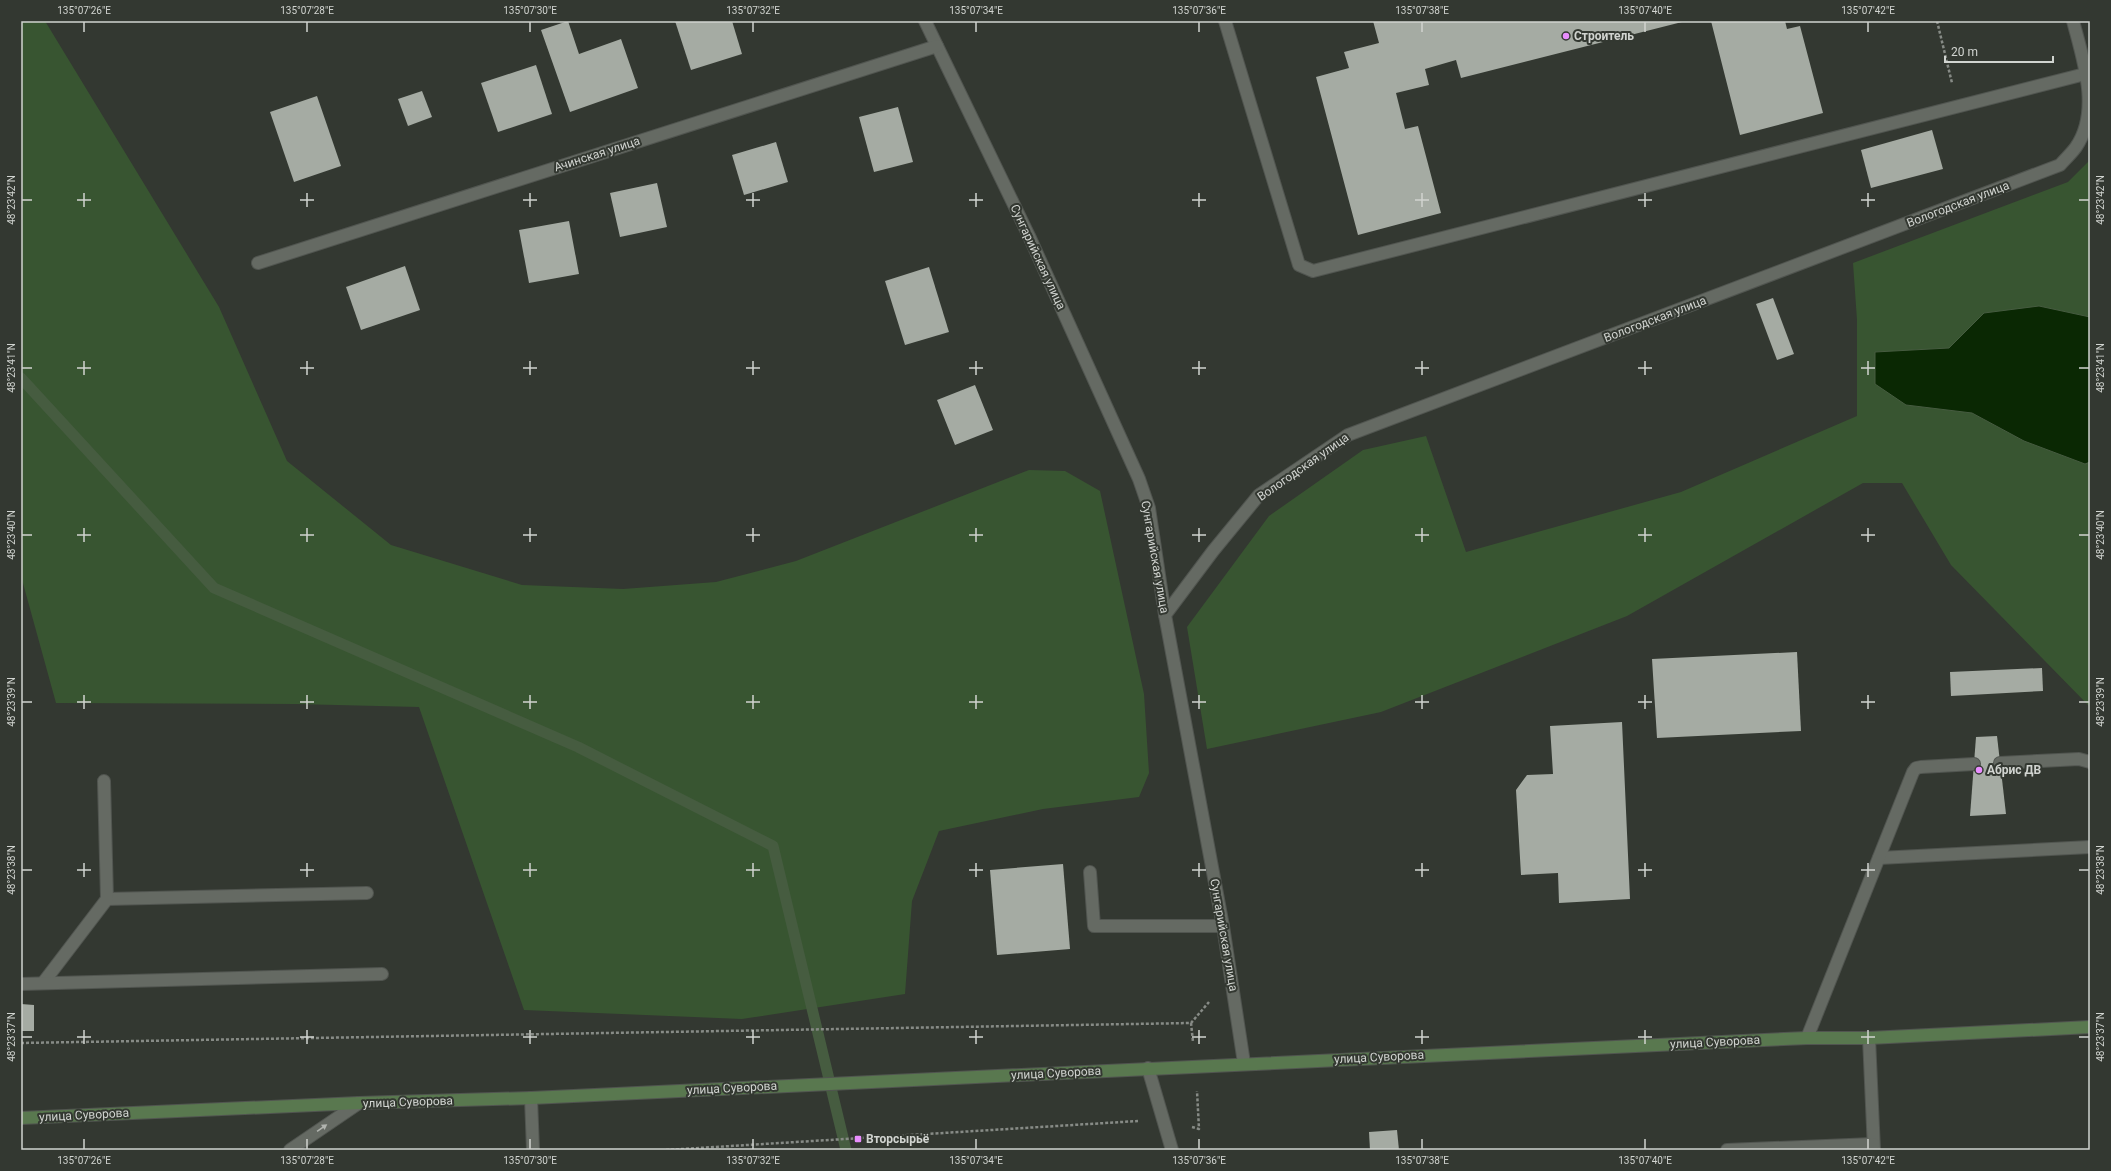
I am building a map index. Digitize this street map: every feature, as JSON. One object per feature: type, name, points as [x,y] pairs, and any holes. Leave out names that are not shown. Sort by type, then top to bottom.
[{"type":"main road","name":"улица Суворова","points":[[21,1118],[359,1103],[531,1098],[1244,1063],[1807,1038],[1869,1038],[2090,1027]]},
{"type":"street","name":"Сунгарийская улица","points":[[925,21],[1028,236],[1139,479],[1149,508],[1165,615],[1223,926],[1244,1063]]},
{"type":"street","points":[[1225,21],[1299,265],[1313,271],[2085,74]]},
{"type":"street","name":"Вологодская улица","points":[[1165,615],[1213,551],[1258,496],[1348,435],[2060,165],[2077,146],[2085,128],[2089,103],[2085,74],[2073,21]]},
{"type":"street","name":"Ачинская улица","points":[[258,263],[937,46]]},
{"type":"street","points":[[2000,763],[2079,760],[2090,762]]},
{"type":"street","points":[[1807,1038],[1916,768],[1974,764]]},
{"type":"street","points":[[44,983],[107,899],[104,781]]},
{"type":"street","points":[[1879,858],[2090,847]]},
{"type":"street","points":[[1090,872],[1094,926],[1223,926]]},
{"type":"street","points":[[107,899],[367,893]]},
{"type":"street","points":[[21,984],[382,974]]},
{"type":"street","points":[[1727,1150],[1874,1147],[1869,1038]]},
{"type":"street","points":[[1148,1068],[1172,1150]]},
{"type":"street","points":[[531,1098],[533,1150]]},
{"type":"street","points":[[290,1150],[359,1103]]},
{"type":"path","points":[[1937,21],[1958,107]]},
{"type":"path","points":[[21,1043],[1191,1023],[1211,1000]]},
{"type":"path","points":[[666,1150],[1163,1119],[1199,1129]]},
{"type":"shaded area","points":[[21,21],[45,21],[219,307],[287,461],[391,545],[522,585],[623,589],[716,582],[796,561],[1029,470],[1065,471],[1100,491],[1144,694],[1149,773],[1139,797],[1043,809],[939,831],[912,901],[905,994],[742,1019],[524,1010],[419,707],[296,704],[56,703],[21,576]]},
{"type":"shaded area","points":[[2090,160],[2090,317],[2039,306],[1984,313],[1949,348],[1875,352],[1906,405],[1972,413],[2024,441],[2085,464],[2090,462],[2090,707],[1951,565],[1902,483],[1863,483],[1627,616],[1381,712],[1207,749],[1187,627],[1269,516],[1363,450],[1426,436],[1466,552],[1681,492],[1857,416],[1857,320],[1853,263],[2068,182]]},
{"type":"shaded area","points":[[2039,306],[2090,317],[2090,462],[2085,464],[2024,441],[1972,413],[1906,405],[1875,384],[1875,352],[1949,348],[1984,313]]},
{"type":"building","points":[[568,21],[579,54],[621,39],[638,88],[570,112],[541,30]]},
{"type":"building","points":[[675,21],[732,21],[742,54],[691,70]]},
{"type":"building","points":[[1373,21],[1682,22],[1461,78],[1456,60],[1425,69],[1429,85],[1396,93],[1405,129],[1418,126],[1441,213],[1358,235],[1316,77],[1349,68],[1344,52],[1379,43]]},
{"type":"building","points":[[1711,21],[1785,21],[1787,29],[1800,26],[1823,113],[1740,135]]},
{"type":"building","points":[[536,65],[552,114],[498,132],[481,83]]},
{"type":"building","points":[[422,91],[432,117],[408,126],[398,99]]},
{"type":"building","points":[[317,96],[341,166],[294,182],[270,112]]},
{"type":"building","points":[[898,107],[913,162],[874,172],[859,117]]},
{"type":"building","points":[[1932,130],[1943,169],[1871,188],[1861,150]]},
{"type":"building","points":[[776,142],[788,182],[744,195],[732,155]]},
{"type":"building","points":[[657,183],[667,227],[620,237],[610,193]]},
{"type":"building","points":[[569,221],[579,274],[529,283],[519,230]]},
{"type":"building","points":[[405,266],[420,310],[361,330],[346,287]]},
{"type":"building","points":[[929,267],[949,332],[905,345],[885,281]]},
{"type":"building","points":[[1773,298],[1794,354],[1777,360],[1756,304]]},
{"type":"building","points":[[975,385],[993,430],[955,445],[937,400]]},
{"type":"building","points":[[1797,652],[1801,731],[1657,738],[1652,659]]},
{"type":"building","points":[[2042,668],[2043,691],[1951,696],[1950,672]]},
{"type":"building","points":[[1622,722],[1630,899],[1559,903],[1558,873],[1521,875],[1516,790],[1527,775],[1553,774],[1550,726]]},
{"type":"building","points":[[1997,736],[2006,814],[1970,816],[1976,737]]},
{"type":"building","points":[[1063,864],[1070,949],[997,955],[990,870]]},
{"type":"building","points":[[21,1004],[34,1005],[34,1031],[21,1031]]},
{"type":"building","points":[[1397,1130],[1399,1150],[1370,1150],[1369,1132]]},
{"type":"waterway","points":[[21,378],[214,588],[578,747],[773,846],[846,1150]]},
{"type":"place","name":"Строитель","points":[[1566,36]]},
{"type":"place","name":"Абрис ДВ","points":[[1979,770]]},
{"type":"place","name":"Вторсырьё","points":[[858,1139]]}]
